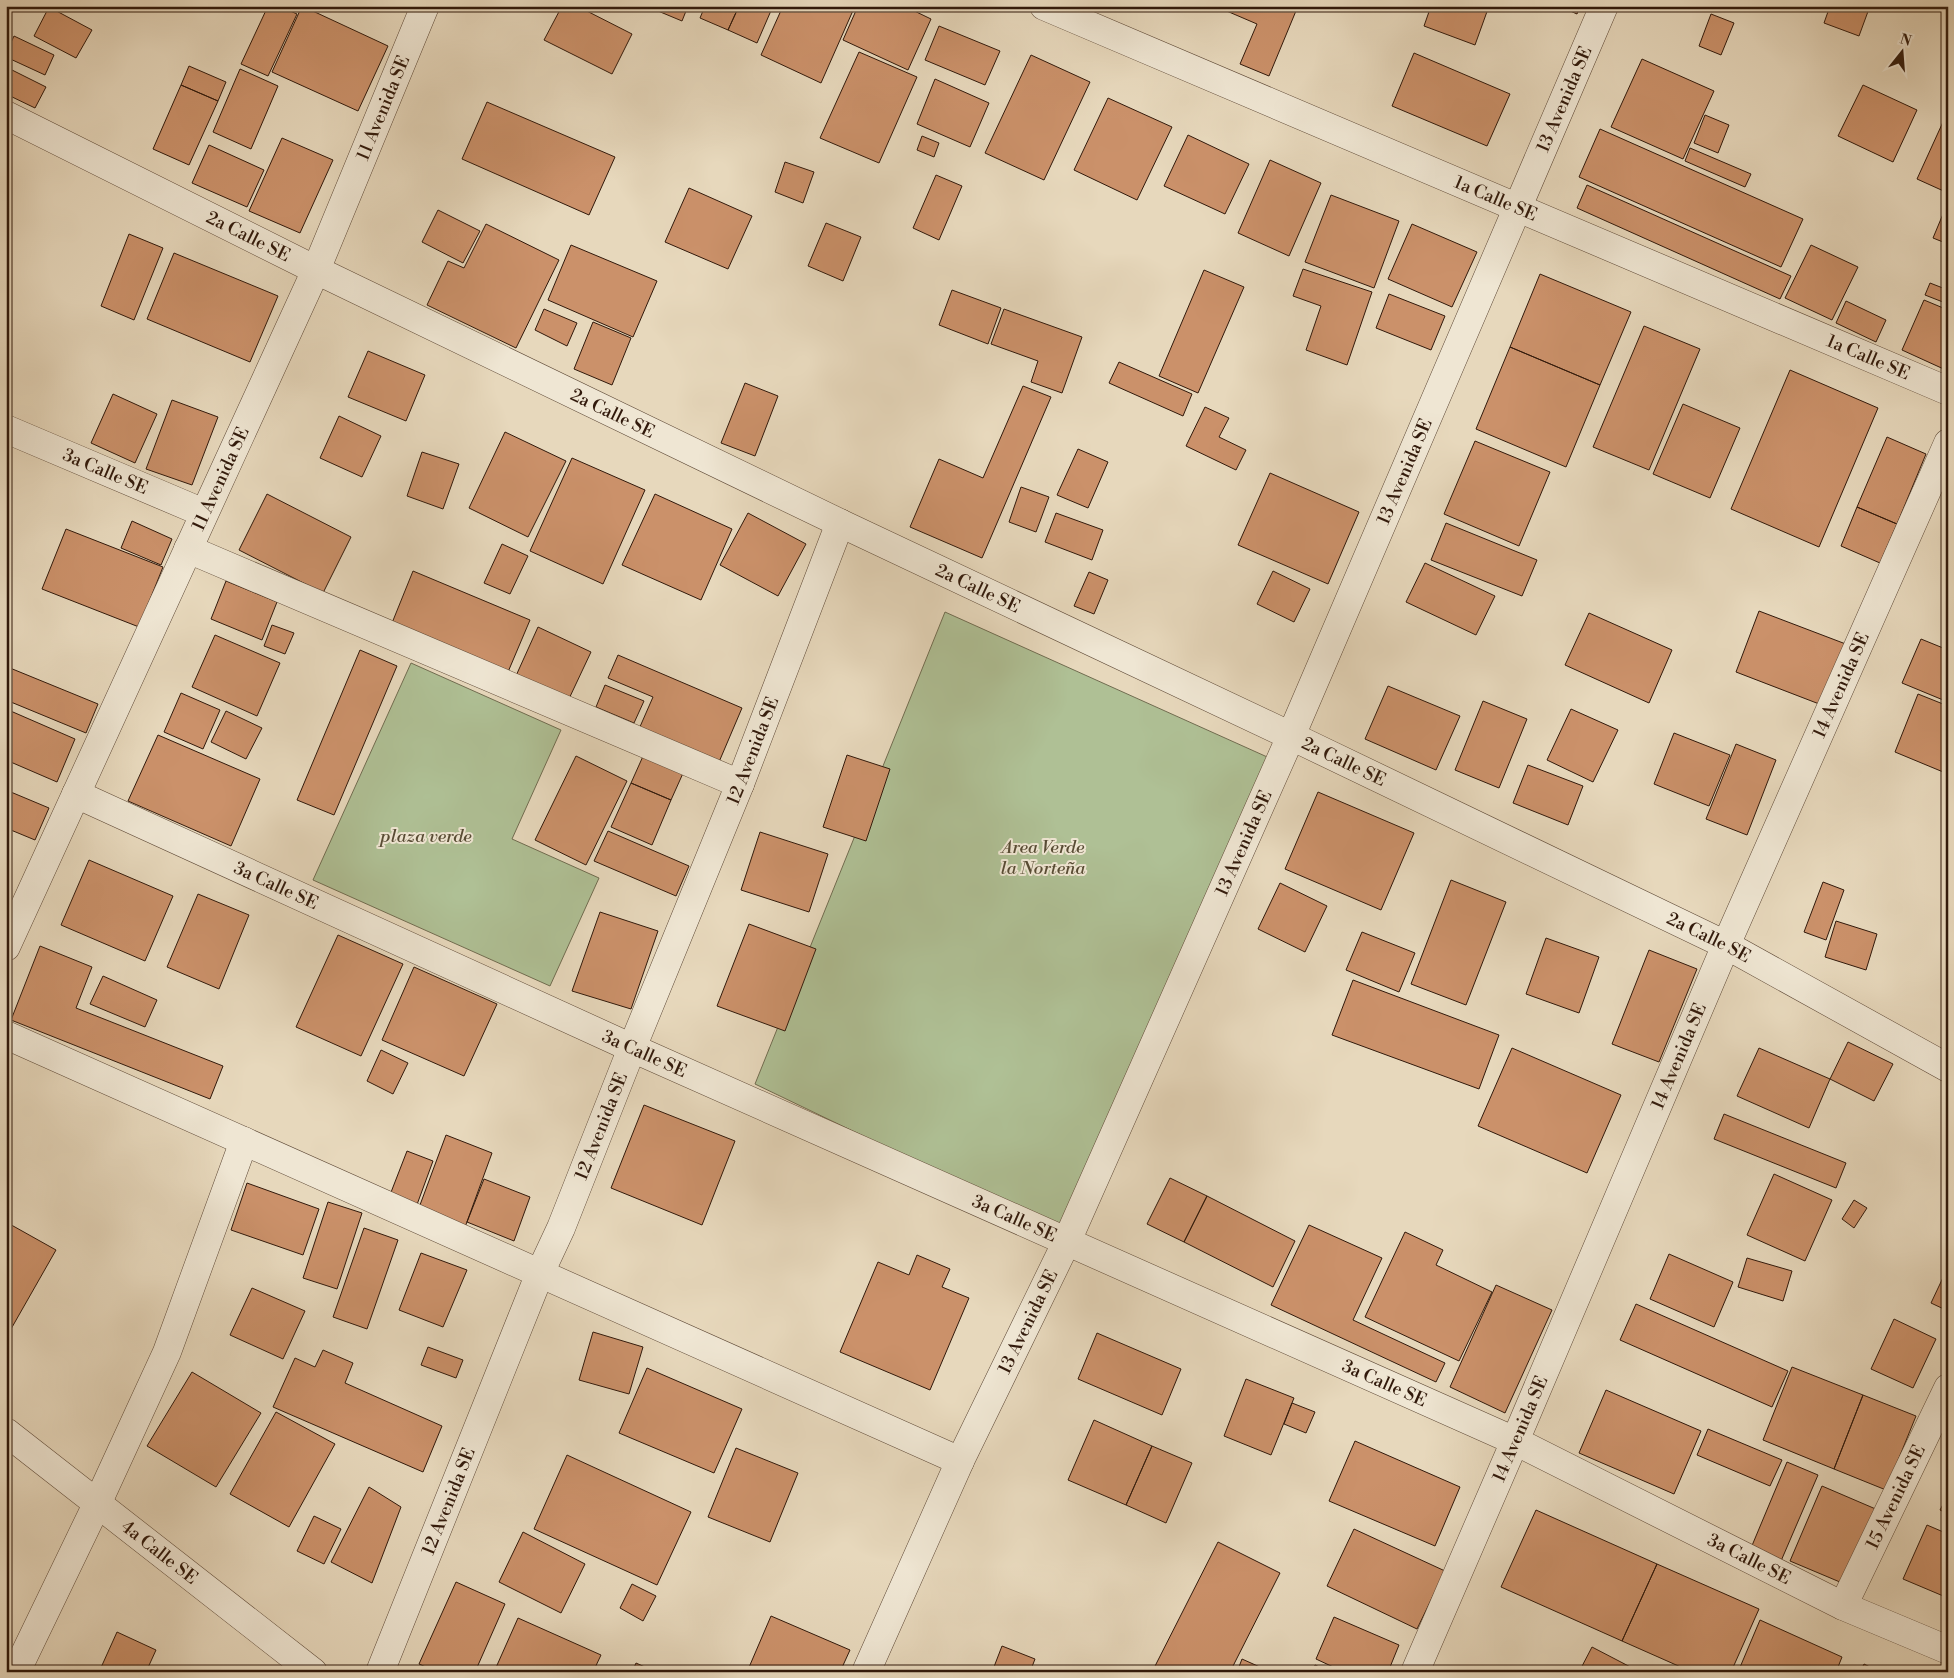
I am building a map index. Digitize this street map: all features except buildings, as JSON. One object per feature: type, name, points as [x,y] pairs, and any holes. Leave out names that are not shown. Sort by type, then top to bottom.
[{"type":"street","name":"11 Avenida SE","points":[[6,947],[316,270],[425,6]]},
{"type":"street","name":"1a Calle SE","points":[[1044,6],[1948,391]]},
{"type":"street","name":"13 Avenida SE","points":[[866,1672],[960,1461],[1067,1241],[1291,736],[1604,6]]},
{"type":"street","name":"2a Calle SE","points":[[6,115],[316,270],[840,523],[1291,736],[1726,945],[1948,1068]]},
{"type":"street","name":"3a Calle SE","points":[[6,429],[204,513]]},
{"type":"street","name":"14 Avenida SE","points":[[1415,1672],[1516,1441],[1726,945],[1948,443]]},
{"type":"street","name":"12 Avenida SE","points":[[380,1672],[540,1273],[561,1228],[740,784],[840,523]]},
{"type":"street","points":[[188,549],[740,784]]},
{"type":"street","name":"3a Calle SE","points":[[76,794],[632,1048],[1516,1441],[1843,1606],[1948,1650]]},
{"type":"street","points":[[6,1035],[960,1461]]},
{"type":"street","points":[[16,1672],[98,1502],[167,1352],[244,1142]]},
{"type":"street","name":"15 Avenida SE","points":[[1843,1606],[1948,1388]]},
{"type":"street","name":"4a Calle SE","points":[[6,1432],[98,1502],[313,1672]]},
{"type":"green space","name":"Area Verde la Norteña","points":[[945,612],[1285,765],[1073,1237],[755,1084]]},
{"type":"green space","name":"plaza verde","points":[[411,663],[561,730],[512,839],[599,878],[550,986],[313,880]]}]
